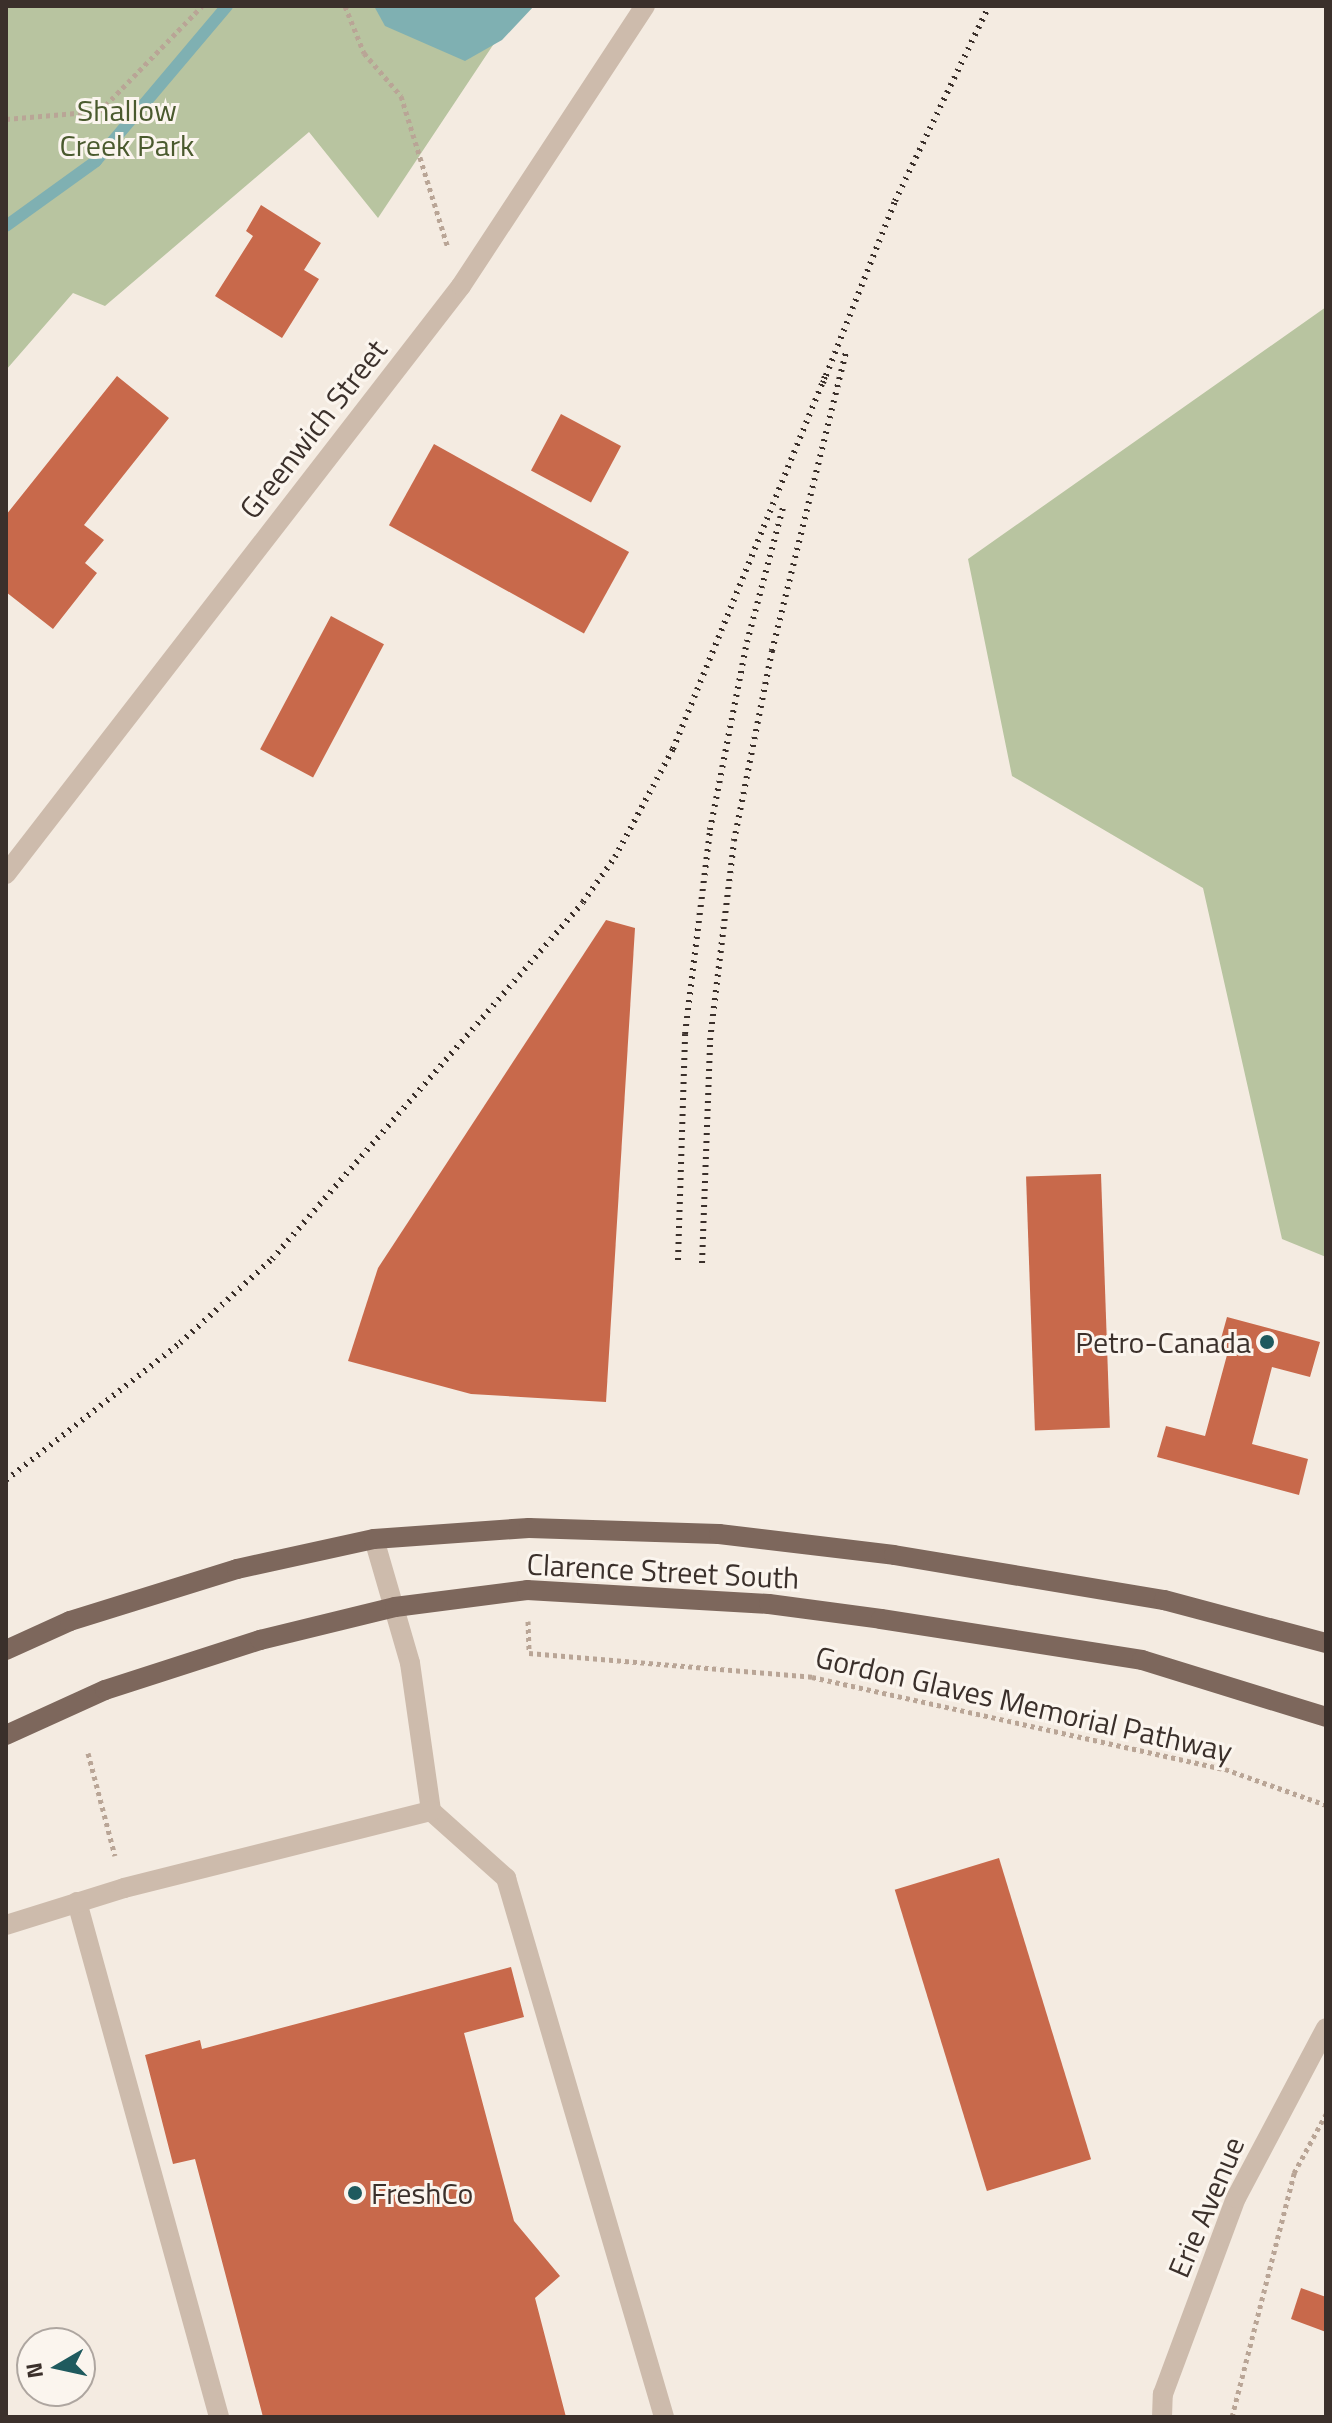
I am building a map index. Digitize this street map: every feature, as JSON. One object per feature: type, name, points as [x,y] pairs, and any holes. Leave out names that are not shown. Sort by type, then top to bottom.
[{"type":"main road","name":"Clarence Street South","points":[[6,1650],[70,1621],[237,1569],[374,1539],[529,1528],[734,1536],[1164,1600],[1326,1643]]},
{"type":"main road","name":"Clarence Street South","points":[[6,1735],[105,1690],[260,1640],[395,1607],[527,1590],[769,1604],[1142,1660],[1326,1717]]},
{"type":"street","name":"Greenwich Street","points":[[6,874],[461,286],[645,6]]},
{"type":"street","points":[[374,1539],[410,1663],[431,1811],[506,1878],[664,2417]]},
{"type":"street","points":[[6,1925],[77,1902],[431,1811]]},
{"type":"street","points":[[77,1902],[219,2417]]},
{"type":"street","name":"Erie Avenue","points":[[1162,2417],[1163,2394],[1236,2198],[1326,2028]]},
{"type":"path","points":[[6,119],[100,111],[202,6]]},
{"type":"path","points":[[345,6],[364,53],[401,96],[461,286]]},
{"type":"path","name":"Gordon Glaves Memorial Pathway","points":[[708,1668],[843,1684],[1225,1769],[1326,1805]]},
{"type":"path","points":[[88,1753],[115,1856]]},
{"type":"path","points":[[1232,2417],[1294,2173],[1326,2114]]},
{"type":"green space","name":"Shallow Creek Park","points":[[6,6],[519,6],[378,218],[309,132],[105,306],[73,293],[6,370]]},
{"type":"green space","points":[[1326,307],[1326,1257],[1282,1239],[1203,888],[1012,776],[968,559]]},
{"type":"water","points":[[374,6],[534,6],[502,40],[465,61],[385,26]]},
{"type":"building","points":[[261,205],[321,243],[304,270],[319,279],[282,338],[215,296],[253,236],[246,231]]},
{"type":"building","points":[[117,376],[169,418],[84,525],[104,540],[85,563],[97,573],[53,629],[6,592],[6,515]]},
{"type":"building","points":[[561,414],[621,446],[591,502],[531,471]]},
{"type":"building","points":[[434,444],[629,552],[584,633],[389,525]]},
{"type":"building","points":[[331,616],[384,644],[313,777],[260,749]]},
{"type":"building","points":[[606,920],[635,928],[606,1402],[471,1394],[348,1361],[378,1268]]},
{"type":"building","points":[[1101,1174],[1110,1428],[1035,1430],[1026,1177]]},
{"type":"building","points":[[1227,1317],[1320,1342],[1310,1377],[1272,1367],[1252,1444],[1308,1459],[1299,1495],[1157,1457],[1166,1426],[1205,1436],[1227,1355],[1217,1353]]},
{"type":"building","points":[[999,1858],[1091,2159],[987,2191],[895,1890]]},
{"type":"building","name":"FreshCo","points":[[511,1967],[524,2017],[464,2033],[514,2221],[560,2276],[535,2298],[566,2417],[263,2417],[195,2159],[173,2164],[145,2055],[200,2040],[202,2049]]},
{"type":"building","points":[[1301,2288],[1326,2297],[1326,2332],[1291,2319]]},
{"type":"waterway","points":[[6,226],[96,161],[227,6]]},
{"type":"railway","points":[[823,383],[895,201],[989,6]]},
{"type":"railway","points":[[702,1263],[710,1040],[734,841],[772,651],[847,349]]},
{"type":"railway","points":[[6,1480],[180,1343],[272,1259],[583,902],[615,857],[673,749],[826,375]]},
{"type":"railway","points":[[678,1260],[685,1034],[710,830],[747,642],[783,508]]},
{"type":"place","name":"Petro-Canada","points":[[1267,1342]]},
{"type":"place","name":"FreshCo","points":[[355,2193]]}]
